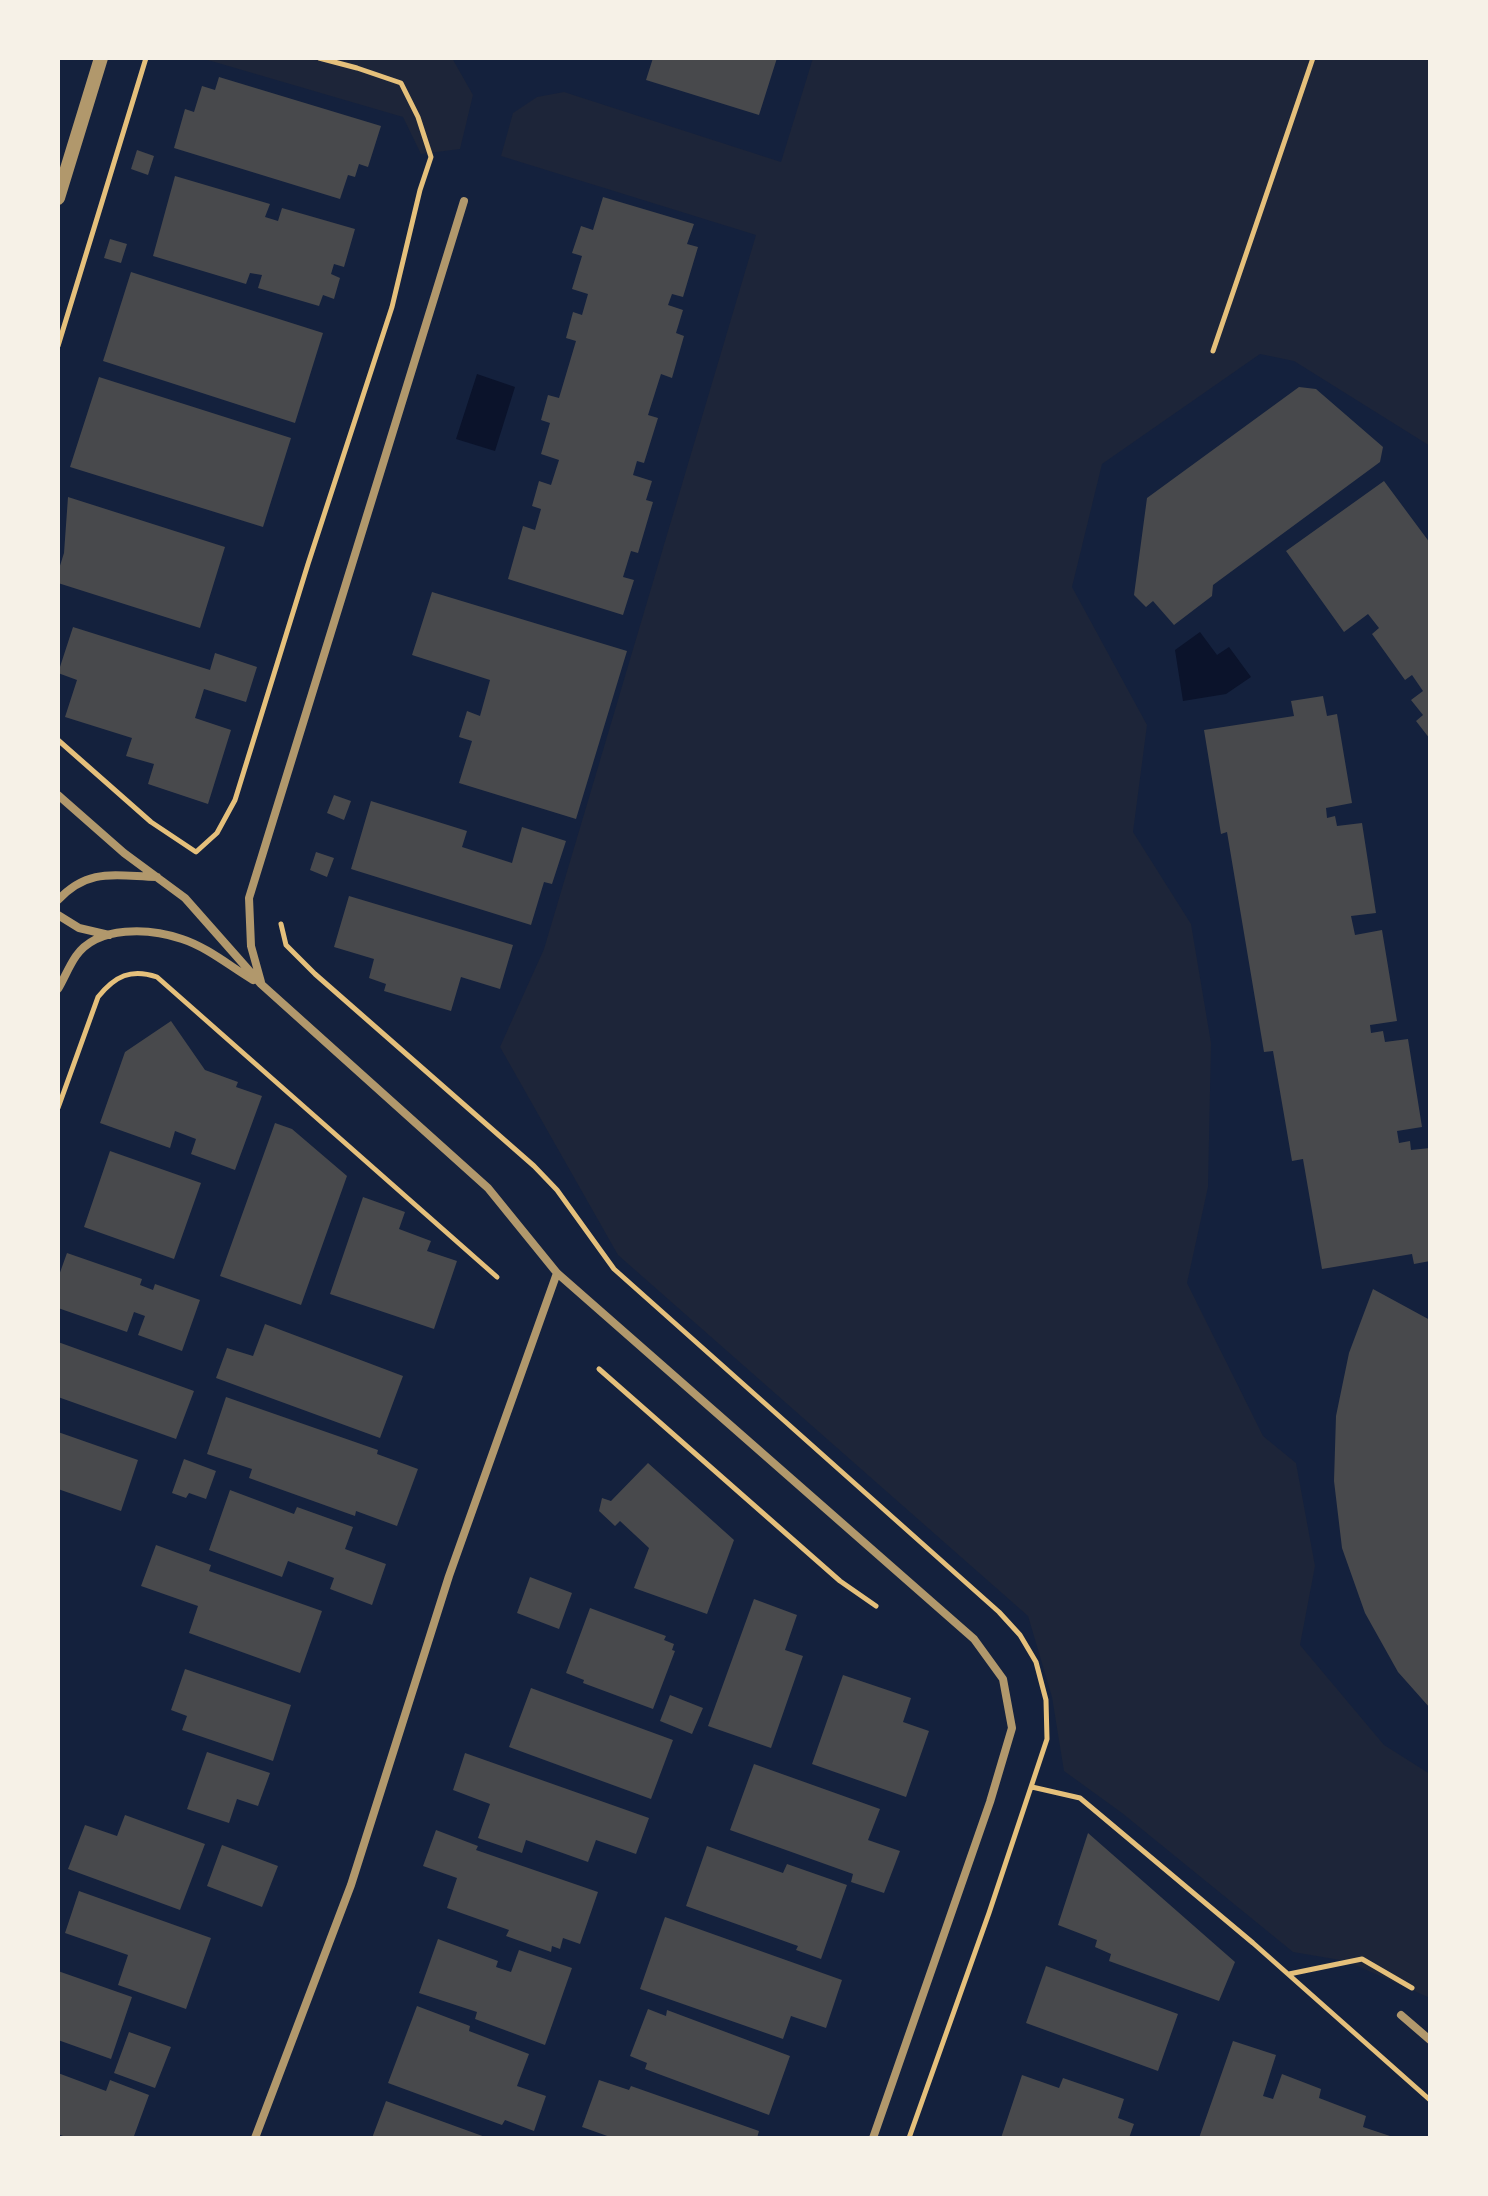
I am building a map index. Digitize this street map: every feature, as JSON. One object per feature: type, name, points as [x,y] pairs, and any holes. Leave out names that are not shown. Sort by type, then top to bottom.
[{"type":"street","points":[[58,198],[101,58]]},
{"type":"street","points":[[261,984],[251,946],[249,898],[464,201]]},
{"type":"street","points":[[58,795],[124,853],[185,898],[261,984],[488,1188],[557,1273],[974,1639],[1003,1679],[1012,1728],[873,2138]]},
{"type":"street","points":[[58,900],[70,886],[99,875],[159,877]]},
{"type":"street","points":[[58,915],[79,928],[109,935]]},
{"type":"street","points":[[58,989],[77,954],[92,942],[131,931],[184,940],[261,984]]},
{"type":"street","points":[[255,2138],[351,1885],[449,1576],[557,1273]]},
{"type":"street","points":[[1401,2015],[1430,2040]]},
{"type":"path","points":[[58,346],[146,58]]},
{"type":"path","points":[[58,740],[151,822],[196,852],[217,833],[235,800],[312,549],[392,307],[431,157],[418,117],[401,83],[319,58]]},
{"type":"path","points":[[1213,351],[1313,58]]},
{"type":"path","points":[[281,924],[286,945],[315,974],[523,1156],[557,1190],[614,1269],[999,1612],[1020,1635],[1036,1662],[1046,1700],[1047,1739],[909,2138]]},
{"type":"path","points":[[58,1108],[98,997],[108,984],[121,975],[142,972],[157,977],[497,1277]]},
{"type":"path","points":[[599,1369],[840,1581],[876,1606]]},
{"type":"path","points":[[998,1775],[1080,1798],[1289,1974],[1430,2100]]},
{"type":"path","points":[[1289,1974],[1362,1959],[1416,1990]]},
{"type":"shaded area","points":[[201,58],[452,58],[473,95],[460,149],[421,154],[403,117]]},
{"type":"shaded area","points":[[813,58],[1430,58],[1430,446],[1294,361],[1260,354],[1102,464],[1072,587],[1147,725],[1133,832],[1191,924],[1211,1043],[1208,1187],[1187,1283],[1263,1436],[1296,1463],[1315,1566],[1300,1645],[1384,1745],[1430,1774],[1430,1998],[1346,1961],[1293,1952],[1122,1813],[1064,1771],[1052,1697],[1028,1616],[618,1255],[500,1047],[544,949],[756,235],[501,156],[513,113],[537,97],[564,92],[781,162]]},
{"type":"shaded area","points":[[477,374],[515,387],[495,451],[456,439]]},
{"type":"shaded area","points":[[1200,632],[1217,655],[1229,647],[1251,677],[1226,694],[1183,701],[1175,650]]},
{"type":"building","points":[[653,58],[777,58],[759,115],[646,80]]},
{"type":"building","points":[[219,77],[381,126],[368,167],[359,164],[355,177],[348,175],[340,199],[174,148],[185,109],[194,112],[202,86],[215,90]]},
{"type":"building","points":[[137,150],[154,156],[148,175],[131,169]]},
{"type":"building","points":[[175,176],[270,204],[265,217],[278,221],[282,208],[355,229],[344,267],[334,264],[331,274],[340,278],[334,299],[323,295],[319,306],[258,288],[262,275],[250,273],[246,284],[153,256]]},
{"type":"building","points":[[603,197],[694,224],[687,244],[698,247],[683,297],[672,294],[668,305],[683,310],[676,333],[684,336],[672,378],[661,374],[648,415],[658,418],[644,463],[637,461],[633,475],[652,481],[646,500],[653,502],[638,553],[631,551],[623,577],[634,580],[623,615],[508,579],[523,526],[535,530],[541,509],[532,506],[539,481],[551,485],[559,460],[541,454],[550,423],[541,420],[548,395],[559,398],[576,341],[566,338],[573,312],[582,315],[588,294],[572,289],[582,256],[572,253],[581,226],[593,230]]},
{"type":"building","points":[[110,239],[127,244],[121,263],[104,258]]},
{"type":"building","points":[[131,272],[323,333],[295,423],[103,361]]},
{"type":"building","points":[[99,377],[291,438],[263,527],[70,467]]},
{"type":"building","points":[[1299,387],[1316,389],[1383,447],[1380,462],[1213,585],[1212,596],[1174,625],[1153,601],[1146,607],[1134,595],[1147,498]]},
{"type":"building","points":[[1384,481],[1430,543],[1430,739],[1416,721],[1423,715],[1411,700],[1423,691],[1412,675],[1405,680],[1372,634],[1379,628],[1368,614],[1344,632],[1286,551]]},
{"type":"building","points":[[68,497],[225,547],[200,628],[58,583],[64,553]]},
{"type":"building","points":[[432,592],[627,651],[576,819],[459,783],[472,741],[459,737],[467,711],[480,716],[490,680],[412,655]]},
{"type":"building","points":[[73,627],[210,670],[215,653],[257,667],[246,702],[204,689],[195,718],[231,730],[208,804],[148,784],[154,764],[126,756],[132,738],[65,717],[77,680],[58,673]]},
{"type":"building","points":[[1323,696],[1327,716],[1337,714],[1352,803],[1326,808],[1327,818],[1335,816],[1337,826],[1362,823],[1376,913],[1351,916],[1355,935],[1382,930],[1397,1021],[1370,1025],[1371,1033],[1383,1031],[1385,1042],[1408,1039],[1422,1127],[1397,1131],[1399,1143],[1410,1141],[1411,1150],[1430,1148],[1430,1261],[1414,1264],[1412,1254],[1322,1269],[1303,1159],[1292,1161],[1273,1051],[1264,1052],[1227,832],[1221,834],[1204,730],[1294,716],[1291,701]]},
{"type":"building","points":[[334,795],[351,801],[344,820],[327,813]]},
{"type":"building","points":[[371,801],[467,831],[462,847],[512,863],[522,827],[566,841],[552,884],[544,882],[531,925],[351,869]]},
{"type":"building","points":[[316,852],[334,858],[327,877],[310,870]]},
{"type":"building","points":[[349,896],[513,945],[500,989],[461,977],[451,1011],[384,991],[386,984],[369,978],[374,959],[334,947]]},
{"type":"building","points":[[171,1021],[205,1070],[238,1082],[236,1087],[262,1096],[235,1170],[191,1154],[196,1139],[175,1131],[170,1148],[100,1123],[125,1052]]},
{"type":"building","points":[[275,1123],[292,1129],[347,1176],[301,1305],[220,1276]]},
{"type":"building","points":[[110,1151],[201,1183],[174,1259],[84,1227]]},
{"type":"building","points":[[363,1197],[405,1212],[399,1229],[431,1241],[427,1251],[457,1261],[434,1329],[330,1294]]},
{"type":"building","points":[[67,1253],[142,1279],[140,1285],[153,1290],[155,1284],[200,1300],[182,1351],[138,1335],[145,1316],[134,1312],[127,1332],[58,1308],[58,1278]]},
{"type":"building","points":[[1373,1289],[1430,1320],[1430,1708],[1398,1672],[1365,1613],[1342,1548],[1334,1481],[1336,1416],[1349,1353]]},
{"type":"building","points":[[265,1324],[403,1376],[380,1438],[216,1378],[227,1348],[253,1356]]},
{"type":"building","points":[[58,1342],[194,1391],[176,1439],[58,1397]]},
{"type":"building","points":[[226,1397],[378,1450],[377,1454],[418,1469],[397,1526],[356,1511],[355,1516],[249,1478],[252,1469],[207,1454]]},
{"type":"building","points":[[58,1432],[138,1460],[121,1511],[58,1489]]},
{"type":"building","points":[[184,1459],[216,1471],[206,1499],[189,1493],[186,1498],[172,1493]]},
{"type":"building","points":[[648,1463],[734,1540],[707,1614],[634,1588],[649,1548],[620,1521],[615,1526],[599,1511],[602,1498],[611,1501]]},
{"type":"building","points":[[230,1490],[294,1514],[297,1507],[353,1527],[345,1549],[386,1564],[372,1605],[330,1589],[334,1578],[288,1561],[282,1577],[209,1550]]},
{"type":"building","points":[[156,1545],[211,1565],[209,1571],[322,1611],[300,1673],[189,1633],[198,1606],[141,1586]]},
{"type":"building","points":[[530,1577],[572,1593],[559,1629],[517,1613]]},
{"type":"building","points":[[754,1599],[797,1615],[785,1650],[803,1656],[771,1748],[708,1726]]},
{"type":"building","points":[[590,1608],[666,1636],[664,1640],[674,1644],[672,1650],[675,1651],[653,1709],[583,1683],[584,1680],[566,1673]]},
{"type":"building","points":[[185,1669],[291,1705],[273,1761],[182,1730],[187,1716],[171,1710]]},
{"type":"building","points":[[843,1675],[911,1698],[903,1722],[929,1731],[906,1797],[812,1764]]},
{"type":"building","points":[[531,1688],[673,1740],[651,1799],[509,1747]]},
{"type":"building","points":[[670,1695],[703,1708],[692,1734],[660,1721]]},
{"type":"building","points":[[207,1752],[270,1773],[258,1806],[237,1799],[229,1823],[187,1809]]},
{"type":"building","points":[[465,1753],[649,1818],[636,1854],[596,1840],[588,1862],[526,1840],[522,1853],[478,1838],[490,1804],[453,1790]]},
{"type":"building","points":[[754,1764],[880,1809],[868,1840],[900,1851],[884,1893],[851,1882],[853,1874],[730,1830]]},
{"type":"building","points":[[125,1815],[205,1844],[180,1910],[68,1869],[85,1825],[117,1836]]},
{"type":"building","points":[[436,1830],[478,1846],[476,1850],[598,1892],[580,1944],[563,1938],[560,1949],[552,1946],[551,1952],[506,1936],[509,1930],[447,1908],[457,1878],[423,1866]]},
{"type":"building","points":[[1088,1833],[1235,1962],[1219,2001],[1109,1961],[1111,1954],[1095,1947],[1097,1940],[1058,1925]]},
{"type":"building","points":[[222,1845],[278,1866],[262,1907],[207,1886]]},
{"type":"building","points":[[707,1846],[783,1873],[787,1864],[847,1885],[821,1959],[796,1950],[798,1946],[686,1906]]},
{"type":"building","points":[[79,1891],[211,1938],[186,2009],[118,1985],[128,1955],[65,1933]]},
{"type":"building","points":[[665,1917],[842,1980],[826,2028],[791,2016],[783,2039],[640,1989]]},
{"type":"building","points":[[438,1939],[498,1961],[496,1967],[511,1972],[519,1950],[572,1968],[545,2045],[475,2019],[477,2012],[419,1993]]},
{"type":"building","points":[[1046,1966],[1178,2014],[1158,2071],[1026,2023]]},
{"type":"building","points":[[58,1971],[132,1997],[111,2059],[58,2040]]},
{"type":"building","points":[[417,2006],[470,2026],[469,2031],[529,2054],[517,2086],[546,2096],[534,2131],[505,2120],[502,2125],[388,2083]]},
{"type":"building","points":[[648,2009],[666,2016],[667,2010],[790,2056],[769,2115],[645,2069],[647,2063],[630,2056]]},
{"type":"building","points":[[129,2032],[171,2047],[155,2088],[114,2073]]},
{"type":"building","points":[[1233,2041],[1276,2055],[1263,2096],[1273,2099],[1282,2074],[1321,2089],[1319,2098],[1366,2116],[1363,2127],[1396,2138],[1199,2138]]},
{"type":"building","points":[[58,2073],[106,2091],[110,2080],[149,2095],[134,2136],[68,2138],[58,2134]]},
{"type":"building","points":[[1022,2075],[1059,2088],[1063,2078],[1124,2099],[1118,2118],[1134,2124],[1129,2138],[1001,2138]]},
{"type":"building","points":[[599,2080],[629,2090],[631,2086],[759,2131],[757,2138],[613,2138],[582,2127]]},
{"type":"building","points":[[386,2101],[488,2138],[372,2138]]}]
